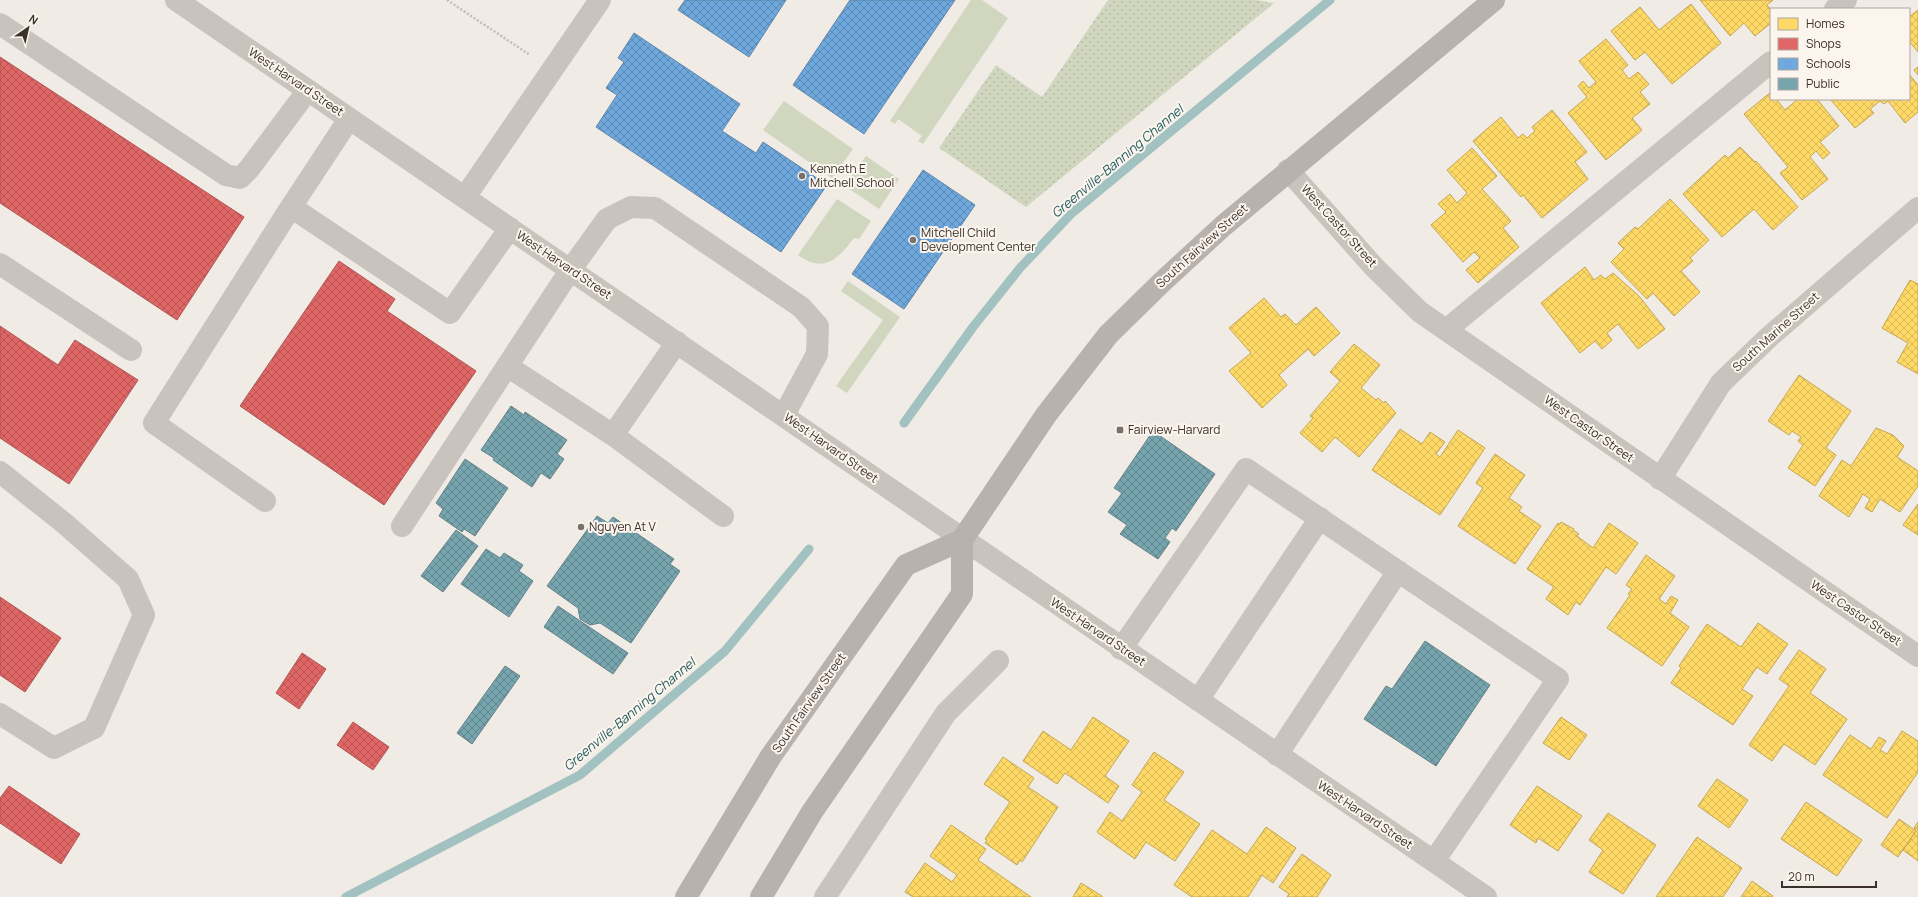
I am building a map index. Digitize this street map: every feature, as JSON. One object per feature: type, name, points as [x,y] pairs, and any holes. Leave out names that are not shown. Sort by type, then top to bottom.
[{"type":"main road","name":"South Fairview Street","points":[[686,897],[771,756],[906,565],[962,540],[1046,415],[1108,335],[1160,283],[1288,170],[1494,0]]},
{"type":"main road","points":[[761,897],[812,812],[962,594],[962,540]]},
{"type":"street","name":"West Harvard Street","points":[[176,0],[784,415],[962,540],[1486,897]]},
{"type":"street","points":[[465,197],[600,0]]},
{"type":"street","points":[[1836,8],[1846,0]]},
{"type":"street","points":[[0,24],[226,175],[240,178],[249,169],[308,90]]},
{"type":"street","points":[[1446,330],[1770,63]]},
{"type":"street","points":[[265,501],[154,423],[349,119]]},
{"type":"street","name":"West Castor Street","points":[[1288,170],[1374,267],[1420,312],[1918,656]]},
{"type":"street","points":[[292,207],[450,313],[510,228]]},
{"type":"street","points":[[402,526],[571,269],[607,219],[631,207],[655,208],[801,307],[818,326],[817,354],[784,415]]},
{"type":"street","name":"South Marine Street","points":[[1660,479],[1721,383],[1769,337],[1918,208]]},
{"type":"street","points":[[0,264],[131,350]]},
{"type":"street","points":[[613,435],[677,342]]},
{"type":"street","points":[[507,366],[613,435],[723,516]]},
{"type":"street","points":[[1122,649],[1246,469],[1558,679],[1434,862]]},
{"type":"street","points":[[0,472],[64,523],[128,579],[144,615],[94,728],[54,748],[0,714]]},
{"type":"street","points":[[1198,700],[1320,518]]},
{"type":"street","points":[[1277,755],[1398,572]]},
{"type":"street","points":[[825,897],[946,713],[998,661]]},
{"type":"path","points":[[447,0],[552,70]]},
{"type":"green space","points":[[971,0],[982,0],[1008,18],[923,144],[918,141],[922,136],[898,119],[895,124],[890,121]]},
{"type":"green space","points":[[1108,0],[1256,0],[1274,3],[1026,207],[939,148],[996,65],[1042,97]]},
{"type":"green space","points":[[784,101],[853,149],[832,178],[763,130]]},
{"type":"green space","points":[[866,156],[899,179],[879,209],[845,186]]},
{"type":"green space","points":[[837,199],[871,221],[859,239],[854,238],[836,258],[830,262],[823,264],[807,261],[798,255]]},
{"type":"green space","points":[[848,281],[900,317],[847,393],[836,386],[883,320],[841,291]]},
{"type":"building: Homes","points":[[1700,0],[1773,0],[1767,5],[1770,9],[1770,24],[1755,36],[1744,23],[1730,36]]},
{"type":"building: Homes","points":[[1691,4],[1721,43],[1672,84],[1645,52],[1635,60],[1611,31],[1640,7],[1659,30]]},
{"type":"building: Homes","points":[[1918,10],[1918,52],[1910,42],[1910,16]]},
{"type":"building: Homes","points":[[1606,39],[1628,65],[1622,70],[1629,79],[1638,72],[1649,84],[1640,92],[1650,104],[1632,118],[1642,130],[1606,160],[1568,113],[1587,97],[1578,86],[1583,81],[1589,88],[1596,82],[1579,61]]},
{"type":"building: Homes","points":[[1918,67],[1918,75],[1914,70]]},
{"type":"building: Homes","points":[[1910,75],[1918,85],[1918,112],[1905,123],[1888,101],[1884,104],[1880,101],[1870,109],[1874,113],[1855,128],[1831,100],[1910,100]]},
{"type":"building: Homes","points":[[1770,93],[1770,100],[1777,100],[1785,110],[1797,100],[1818,100],[1839,126],[1820,142],[1830,153],[1823,159],[1816,151],[1810,157],[1828,179],[1802,200],[1780,173],[1788,167],[1744,114]]},
{"type":"building: Homes","points":[[1552,110],[1587,152],[1575,162],[1588,179],[1542,218],[1523,195],[1521,197],[1473,141],[1501,117],[1518,138],[1523,134],[1527,138],[1535,131],[1532,127]]},
{"type":"building: Homes","points":[[1740,147],[1755,162],[1756,161],[1798,207],[1773,230],[1754,209],[1722,237],[1683,194],[1725,155],[1728,158]]},
{"type":"building: Homes","points":[[1472,148],[1497,176],[1482,189],[1511,221],[1503,228],[1519,247],[1478,283],[1466,270],[1480,258],[1474,252],[1463,262],[1431,225],[1446,212],[1438,204],[1450,194],[1457,203],[1467,193],[1447,170]]},
{"type":"building: Homes","points":[[1670,199],[1709,240],[1690,258],[1693,261],[1681,271],[1700,292],[1674,316],[1653,293],[1647,299],[1611,262],[1624,249],[1618,243],[1635,227],[1638,229]]},
{"type":"building: Homes","points":[[1585,267],[1594,280],[1601,275],[1605,279],[1613,273],[1639,296],[1665,329],[1638,349],[1618,324],[1607,333],[1612,340],[1602,349],[1595,341],[1580,353],[1541,303]]},
{"type":"building: Homes","points":[[1910,280],[1918,284],[1918,374],[1897,362],[1908,343],[1882,328]]},
{"type":"building: Homes","points":[[1264,298],[1281,317],[1285,314],[1296,325],[1316,307],[1340,333],[1314,356],[1308,349],[1279,375],[1287,385],[1262,408],[1229,371],[1251,353],[1229,328]]},
{"type":"building: Homes","points":[[1354,344],[1380,365],[1361,388],[1376,400],[1378,398],[1384,403],[1385,401],[1396,413],[1359,457],[1335,437],[1322,452],[1300,433],[1313,418],[1310,416],[1340,381],[1330,372]]},
{"type":"building: Homes","points":[[1799,375],[1851,411],[1826,448],[1836,455],[1815,486],[1788,468],[1803,445],[1798,441],[1801,437],[1792,431],[1789,435],[1768,421]]},
{"type":"building: Homes","points":[[1876,428],[1893,435],[1904,446],[1897,457],[1918,471],[1918,486],[1900,512],[1880,499],[1872,512],[1865,508],[1870,499],[1863,494],[1849,517],[1819,496],[1842,460],[1851,466]]},
{"type":"building: Homes","points":[[1400,429],[1422,444],[1430,432],[1445,442],[1436,454],[1440,457],[1458,430],[1485,448],[1440,515],[1372,470]]},
{"type":"building: Homes","points":[[1495,454],[1525,475],[1509,498],[1522,507],[1519,511],[1541,526],[1515,564],[1458,526],[1483,488],[1476,483]]},
{"type":"building: Homes","points":[[1918,504],[1918,535],[1903,525]]},
{"type":"building: Homes","points":[[1561,522],[1574,529],[1573,530],[1579,534],[1577,536],[1593,548],[1609,523],[1638,543],[1616,574],[1606,567],[1580,605],[1576,602],[1568,615],[1546,599],[1554,587],[1527,569],[1558,523],[1559,525]]},
{"type":"building: Homes","points":[[1646,555],[1675,576],[1659,599],[1666,604],[1671,596],[1678,600],[1670,613],[1689,627],[1662,666],[1607,628],[1630,595],[1628,594],[1632,589],[1626,585]]},
{"type":"building: Homes","points":[[1758,623],[1788,644],[1767,674],[1757,667],[1742,689],[1753,696],[1733,725],[1671,683],[1681,668],[1679,666],[1707,624],[1741,647]]},
{"type":"building: Homes","points":[[1799,650],[1826,669],[1810,693],[1847,719],[1815,765],[1784,744],[1772,761],[1749,745],[1789,686],[1779,679]]},
{"type":"building: Homes","points":[[1093,717],[1129,741],[1105,776],[1119,786],[1108,803],[1065,773],[1057,784],[1023,761],[1043,731],[1071,750]]},
{"type":"building: Homes","points":[[1561,717],[1587,735],[1569,760],[1543,743]]},
{"type":"building: Homes","points":[[1902,731],[1918,741],[1918,772],[1887,818],[1823,775],[1850,735],[1871,749],[1879,737],[1886,741],[1880,750],[1887,754]]},
{"type":"building: Homes","points":[[1154,752],[1184,772],[1164,800],[1200,824],[1175,861],[1146,842],[1135,859],[1097,832],[1110,812],[1122,821],[1142,792],[1132,785]]},
{"type":"building: Homes","points":[[1003,757],[1034,778],[1028,787],[1058,807],[1022,862],[1020,860],[1017,865],[985,843],[987,840],[985,839],[1010,802],[984,784]]},
{"type":"building: Homes","points":[[1717,779],[1748,800],[1729,828],[1698,806]]},
{"type":"building: Homes","points":[[1537,786],[1582,816],[1558,851],[1538,838],[1536,843],[1510,825]]},
{"type":"building: Homes","points":[[1806,802],[1862,840],[1837,876],[1781,839]]},
{"type":"building: Homes","points":[[1608,813],[1656,845],[1623,894],[1589,872],[1603,850],[1589,840]]},
{"type":"building: Homes","points":[[1899,819],[1916,831],[1898,857],[1881,845]]},
{"type":"building: Homes","points":[[1918,822],[1918,861],[1903,850],[1916,831],[1914,828]]},
{"type":"building: Homes","points":[[951,825],[986,849],[978,860],[1031,897],[913,897],[905,892],[925,863],[952,882],[957,875],[930,856]]},
{"type":"building: Homes","points":[[1266,827],[1296,848],[1273,883],[1262,875],[1248,897],[1192,897],[1174,885],[1212,830],[1247,854]]},
{"type":"building: Homes","points":[[1697,837],[1742,868],[1723,897],[1656,897]]},
{"type":"building: Homes","points":[[1302,854],[1331,875],[1317,897],[1287,897],[1289,894],[1279,887]]},
{"type":"building: Homes","points":[[1752,881],[1773,896],[1741,897]]},
{"type":"building: Homes","points":[[1081,883],[1102,896],[1102,897],[1073,897]]},
{"type":"building: Shops","points":[[0,57],[244,217],[177,320],[0,203]]},
{"type":"building: Shops","points":[[339,261],[395,299],[387,311],[476,371],[384,505],[240,406]]},
{"type":"building: Shops","points":[[0,326],[58,365],[75,340],[138,380],[69,484],[0,438]]},
{"type":"building: Shops","points":[[0,597],[61,638],[25,692],[0,675]]},
{"type":"building: Shops","points":[[302,653],[326,669],[299,709],[276,693]]},
{"type":"building: Shops","points":[[353,722],[389,747],[373,770],[337,745]]},
{"type":"building: Shops","points":[[9,786],[80,834],[61,864],[0,823],[0,798]]},
{"type":"building: Schools","points":[[685,0],[786,0],[749,57],[678,10]]},
{"type":"building: Schools","points":[[850,0],[955,0],[864,134],[793,85]]},
{"type":"building: Schools","points":[[634,33],[740,104],[722,131],[756,153],[763,142],[827,185],[781,252],[596,127],[617,95],[606,88],[624,62],[618,58]]},
{"type":"building: Schools","name":"Mitchell Child Development Center","points":[[923,170],[975,205],[904,309],[852,274]]},
{"type":"building: Public","points":[[511,406],[524,415],[525,412],[567,440],[557,454],[564,459],[550,479],[541,473],[532,487],[481,450]]},
{"type":"building: Public","points":[[1153,431],[1215,474],[1176,531],[1172,528],[1165,538],[1170,542],[1158,559],[1120,534],[1127,525],[1108,512],[1122,493],[1114,488]]},
{"type":"building: Public","points":[[465,459],[508,488],[475,536],[464,529],[462,532],[439,516],[443,509],[436,503]]},
{"type":"building: Public","points":[[597,516],[608,523],[613,517],[674,559],[670,564],[680,571],[631,643],[600,623],[590,625],[580,619],[578,608],[547,586]]},
{"type":"building: Public","points":[[456,530],[478,546],[443,592],[421,576]]},
{"type":"building: Public","points":[[486,549],[500,558],[504,553],[523,565],[519,571],[533,581],[509,617],[461,584]]},
{"type":"building: Public","points":[[558,606],[628,653],[613,674],[544,627]]},
{"type":"building: Public","points":[[1425,641],[1490,685],[1436,766],[1364,719],[1386,686],[1392,689]]},
{"type":"building: Public","points":[[505,666],[520,676],[472,744],[457,733]]},
{"type":"waterway","name":"Greenville-Banning Channel","points":[[904,423],[973,327],[1020,268],[1072,213],[1330,0]]},
{"type":"waterway","name":"Greenville-Banning Channel","points":[[346,897],[580,775],[725,651],[809,549]]},
{"type":"place","name":"Kenneth E Mitchell School","points":[[802,176]]},
{"type":"place","name":"Mitchell Child Development Center","points":[[913,240]]},
{"type":"place","name":"Fairview-Harvard","points":[[1120,430]]},
{"type":"place","name":"Nguyen At V","points":[[581,527]]}]
